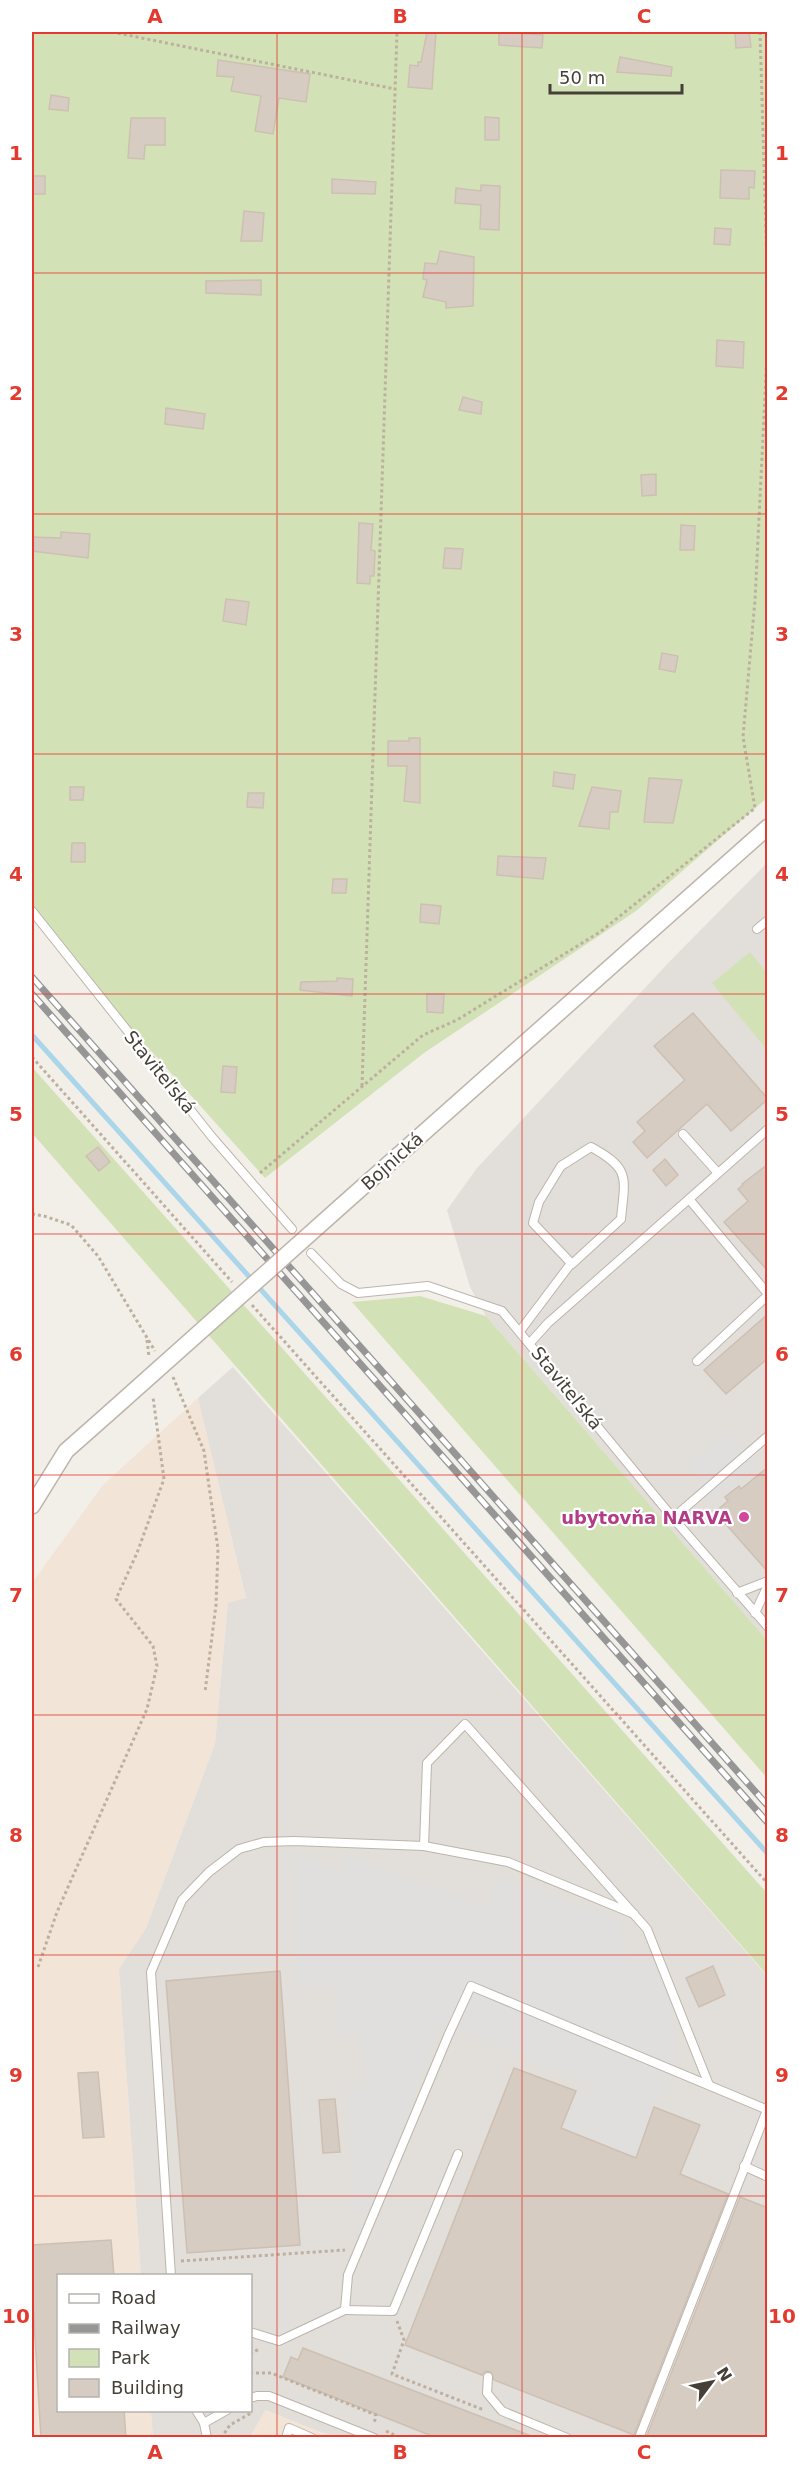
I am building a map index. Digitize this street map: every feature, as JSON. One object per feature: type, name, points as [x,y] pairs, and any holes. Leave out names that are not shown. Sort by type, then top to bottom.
[{"type":"street","name":"Bojnická","points":[[32,1506],[66,1451],[768,827]]},
{"type":"lane","name":"Staviteľská","points":[[32,911],[212,1137],[292,1229]]},
{"type":"lane","points":[[757,929],[768,920]]},
{"type":"lane","points":[[530,1343],[548,1323],[768,1129]]},
{"type":"lane","points":[[683,1134],[718,1173]]},
{"type":"lane","points":[[520,1331],[572,1264],[621,1219],[625,1179],[613,1159],[591,1147],[561,1166],[539,1202],[533,1224],[572,1264]]},
{"type":"lane","points":[[689,1199],[768,1295],[697,1361]]},
{"type":"lane","name":"Staviteľská","points":[[311,1252],[341,1284],[358,1293],[429,1286],[502,1311],[673,1518],[768,1627]]},
{"type":"lane","points":[[673,1518],[768,1436]]},
{"type":"lane","points":[[737,1593],[768,1583]]},
{"type":"lane","points":[[755,1612],[768,1583]]},
{"type":"lane","points":[[424,1846],[427,1763],[465,1724],[648,1929],[710,2085]]},
{"type":"lane","points":[[171,2274],[151,1972],[182,1900],[209,1872],[239,1849],[264,1842],[424,1846],[508,1863],[634,1914]]},
{"type":"lane","points":[[345,2310],[348,2275],[471,1986],[710,2085],[767,2110],[639,2438]]},
{"type":"lane","points":[[252,2333],[279,2341],[345,2310],[393,2310],[458,2154]]},
{"type":"lane","points":[[744,2166],[768,2177]]},
{"type":"lane","points":[[488,2377],[486,2393],[502,2411],[567,2438]]},
{"type":"lane","points":[[252,2397],[269,2396],[374,2438]]},
{"type":"lane","points":[[197,2412],[204,2423],[207,2438]]},
{"type":"lane","points":[[204,2423],[223,2412]]},
{"type":"lane","points":[[286,2438],[289,2428],[312,2438]]},
{"type":"path","points":[[112,32],[395,89]]},
{"type":"path","points":[[362,1086],[396,32]]},
{"type":"path","points":[[760,32],[768,298]]},
{"type":"path","points":[[250,1181],[423,1035],[457,1020],[600,932],[754,808],[743,737],[755,600],[768,334]]},
{"type":"path","points":[[32,1057],[232,1282]]},
{"type":"path","points":[[32,1214],[71,1225],[98,1256],[155,1351]]},
{"type":"path","points":[[253,1305],[768,1884]]},
{"type":"path","points":[[147,1338],[149,1357]]},
{"type":"path","points":[[173,1377],[204,1451],[218,1550],[216,1605],[205,1692]]},
{"type":"path","points":[[38,1967],[57,1912],[147,1709],[157,1666],[153,1646],[116,1599],[137,1553],[164,1479],[153,1395]]},
{"type":"path","points":[[170,2262],[359,2249]]},
{"type":"path","points":[[393,2310],[404,2340],[392,2374],[500,2416],[502,2411]]},
{"type":"path","points":[[252,2353],[259,2349]]},
{"type":"path","points":[[252,2373],[271,2373],[376,2415],[373,2427]]},
{"type":"path","points":[[221,2438],[230,2425],[251,2412]]},
{"type":"path","points":[[382,2430],[401,2438]]},
{"type":"shaded area","points":[[767,863],[767,1640],[486,1316],[470,1287],[447,1210],[477,1168],[672,959]]},
{"type":"shaded area","points":[[233,1367],[767,1976],[767,2437],[333,2437],[265,2410],[250,2437],[153,2437],[151,2412],[252,2412],[252,2274],[141,2274],[119,1969],[146,1928],[215,1744],[228,1603],[246,1598],[198,1398]]},
{"type":"shaded area","points":[[198,1398],[246,1599],[228,1604],[215,1744],[146,1928],[119,1969],[141,2274],[57,2274],[57,2412],[151,2412],[153,2437],[32,2438],[32,1583],[103,1485]]},
{"type":"shaded area","points":[[728,1432],[757,1466],[716,1500],[687,1466]]},
{"type":"shaded area","points":[[293,1853],[342,1872],[345,1854],[485,1907],[498,1876],[620,1920],[624,1949],[654,1961],[670,2002],[678,2043],[669,2081],[654,2107],[636,2158],[561,2128],[574,2096],[582,2099],[598,2087],[441,2024],[371,2210],[356,2217],[344,2092],[366,2089],[358,2033],[339,2038],[336,1988],[297,1989]]},
{"type":"shaded area","points":[[264,2410],[333,2437],[250,2438]]},
{"type":"green space","points":[[32,32],[767,32],[767,798],[636,911],[424,1053],[265,1178],[32,918]]},
{"type":"green space","points":[[750,952],[767,973],[767,1050],[712,983]]},
{"type":"green space","points":[[32,1067],[767,1893],[767,1975],[32,1133]]},
{"type":"green space","points":[[420,1296],[486,1316],[767,1640],[767,1778],[352,1302]]},
{"type":"building","points":[[427,32],[436,32],[432,89],[408,87],[410,65],[418,66],[418,62],[421,62]]},
{"type":"building","points":[[499,32],[543,35],[542,48],[499,45]]},
{"type":"building","points":[[735,32],[749,32],[751,47],[736,48]]},
{"type":"building","points":[[620,57],[672,67],[671,76],[617,72]]},
{"type":"building","points":[[218,60],[310,74],[306,102],[279,98],[273,134],[255,131],[261,96],[231,91],[234,77],[217,76]]},
{"type":"building","points":[[51,95],[69,98],[68,111],[49,109]]},
{"type":"building","points":[[485,117],[499,118],[499,140],[485,140]]},
{"type":"building","points":[[131,118],[165,118],[165,145],[145,145],[144,159],[128,158]]},
{"type":"building","points":[[721,170],[755,171],[754,188],[749,187],[749,199],[720,198]]},
{"type":"building","points":[[32,176],[45,176],[45,194],[32,194]]},
{"type":"building","points":[[332,179],[376,182],[375,194],[332,193]]},
{"type":"building","points":[[481,185],[500,186],[499,230],[480,229],[481,205],[455,203],[456,188],[481,191]]},
{"type":"building","points":[[244,211],[264,213],[262,241],[241,241]]},
{"type":"building","points":[[715,228],[731,229],[730,245],[714,244]]},
{"type":"building","points":[[440,251],[474,257],[473,306],[446,308],[446,302],[423,297],[427,280],[423,279],[425,263],[437,264]]},
{"type":"building","points":[[261,280],[261,295],[206,293],[206,281]]},
{"type":"building","points":[[717,340],[744,342],[743,368],[716,366]]},
{"type":"building","points":[[463,397],[482,402],[481,414],[459,410]]},
{"type":"building","points":[[166,408],[205,414],[203,429],[165,424]]},
{"type":"building","points":[[656,474],[656,495],[642,496],[641,475]]},
{"type":"building","points":[[359,523],[373,524],[371,550],[375,551],[374,576],[370,576],[370,584],[357,583]]},
{"type":"building","points":[[681,525],[695,526],[694,550],[680,550]]},
{"type":"building","points":[[61,532],[90,534],[88,558],[32,551],[32,537],[61,538]]},
{"type":"building","points":[[445,548],[463,549],[461,569],[443,568]]},
{"type":"building","points":[[226,599],[249,602],[246,625],[223,621]]},
{"type":"building","points":[[662,653],[678,656],[675,672],[659,669]]},
{"type":"building","points":[[409,738],[420,738],[420,803],[404,801],[407,766],[388,766],[388,741],[409,741]]},
{"type":"building","points":[[554,772],[575,775],[573,789],[553,786]]},
{"type":"building","points":[[649,778],[682,780],[673,823],[644,822]]},
{"type":"building","points":[[70,787],[84,787],[83,800],[70,800]]},
{"type":"building","points":[[592,787],[621,791],[618,812],[610,812],[609,829],[579,826]]},
{"type":"building","points":[[248,793],[264,793],[263,808],[247,807]]},
{"type":"building","points":[[72,843],[85,843],[85,862],[71,862]]},
{"type":"building","points":[[498,856],[546,858],[543,879],[497,875]]},
{"type":"building","points":[[333,879],[347,879],[346,893],[332,893]]},
{"type":"building","points":[[421,904],[441,906],[439,924],[420,922]]},
{"type":"building","points":[[337,978],[353,979],[352,996],[300,990],[301,982],[337,981]]},
{"type":"building","points":[[427,994],[444,994],[443,1013],[427,1012]]},
{"type":"building","points":[[693,1013],[768,1099],[731,1131],[707,1104],[647,1158],[633,1142],[645,1131],[637,1122],[685,1080],[654,1046]]},
{"type":"building","points":[[223,1066],[237,1067],[235,1093],[221,1092]]},
{"type":"building","points":[[98,1147],[110,1162],[99,1171],[86,1156]]},
{"type":"building","points":[[665,1159],[678,1175],[666,1186],[653,1170]]},
{"type":"building","points":[[768,1164],[768,1271],[724,1222],[748,1201],[738,1189]]},
{"type":"building","points":[[768,1314],[768,1358],[726,1394],[704,1370]]},
{"type":"building","name":"ubytovňa NARVA","points":[[768,1467],[768,1572],[715,1512],[728,1501],[725,1497],[739,1486],[741,1489]]},
{"type":"building","points":[[713,1966],[725,1995],[699,2007],[686,1978]]},
{"type":"building","points":[[280,1971],[300,2245],[187,2253],[166,1981]]},
{"type":"building","points":[[514,2068],[576,2091],[561,2128],[636,2158],[654,2107],[700,2125],[680,2174],[728,2194],[634,2435],[494,2380],[491,2372],[486,2371],[482,2375],[405,2345]]},
{"type":"building","points":[[98,2072],[104,2137],[83,2138],[78,2073]]},
{"type":"building","points":[[335,2099],[340,2152],[323,2153],[319,2100]]},
{"type":"building","points":[[740,2197],[768,2208],[768,2438],[646,2438]]},
{"type":"building","points":[[111,2240],[114,2274],[57,2274],[57,2412],[124,2412],[126,2438],[41,2438],[32,2287],[32,2245]]},
{"type":"building","points":[[303,2348],[531,2436],[530,2438],[437,2438],[283,2377],[291,2357],[298,2360]]},
{"type":"waterway","points":[[32,1035],[768,1854]]},
{"type":"railway","points":[[32,977],[768,1806]]},
{"type":"railway","points":[[32,994],[768,1823]]},
{"type":"place","name":"ubytovňa NARVA","points":[[744,1517]]}]
